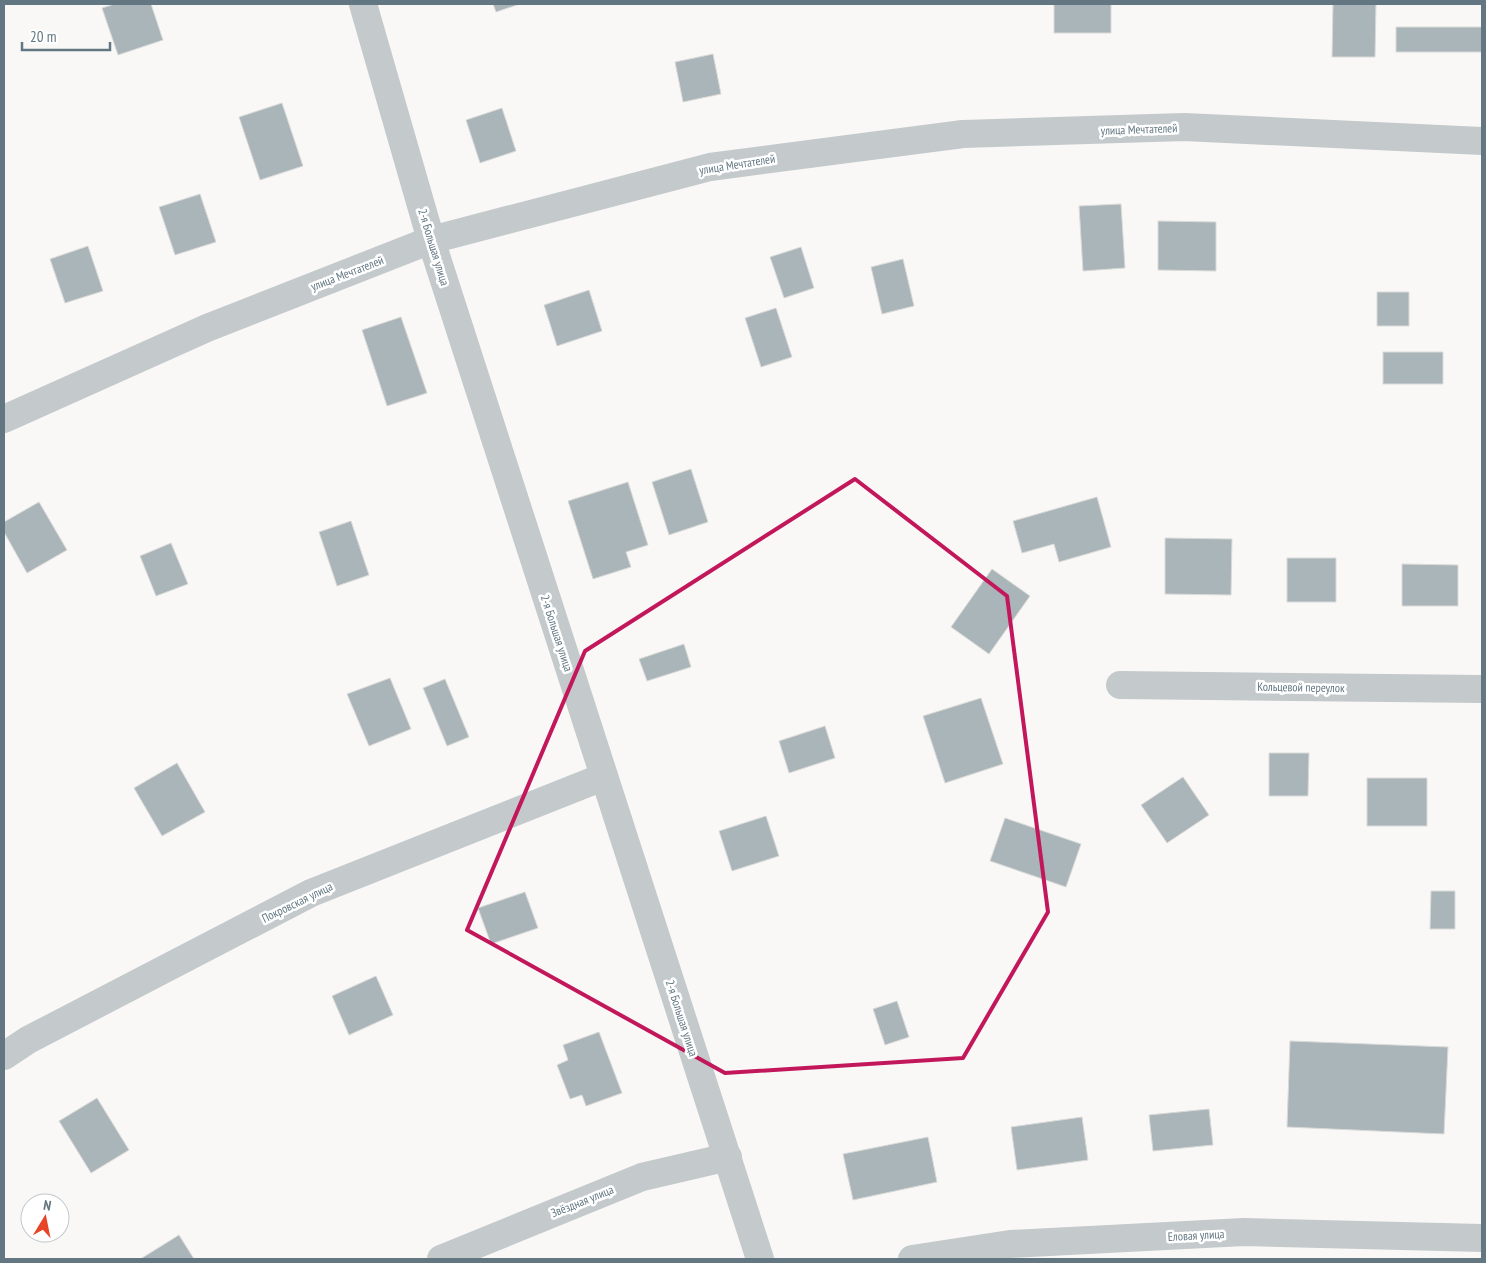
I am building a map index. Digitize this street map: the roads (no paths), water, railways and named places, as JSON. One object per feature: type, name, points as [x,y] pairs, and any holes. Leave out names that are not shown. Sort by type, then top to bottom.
[{"type":"street","name":"2-я Большая улица","points":[[363,4],[431,240],[760,1259]]},
{"type":"street","name":"улица Мечтателей","points":[[4,419],[207,328],[431,240],[710,167],[963,134],[1184,127],[1482,141]]},
{"type":"street","name":"Кольцевой переулок","points":[[1120,685],[1482,689]]},
{"type":"street","name":"Покровская улица","points":[[4,1056],[28,1040],[311,893],[603,777]]},
{"type":"street","name":"Звёздная улица","points":[[441,1259],[642,1177],[728,1157]]},
{"type":"street","name":"Еловая улица","points":[[912,1259],[1010,1244],[1244,1232],[1482,1238]]}]
